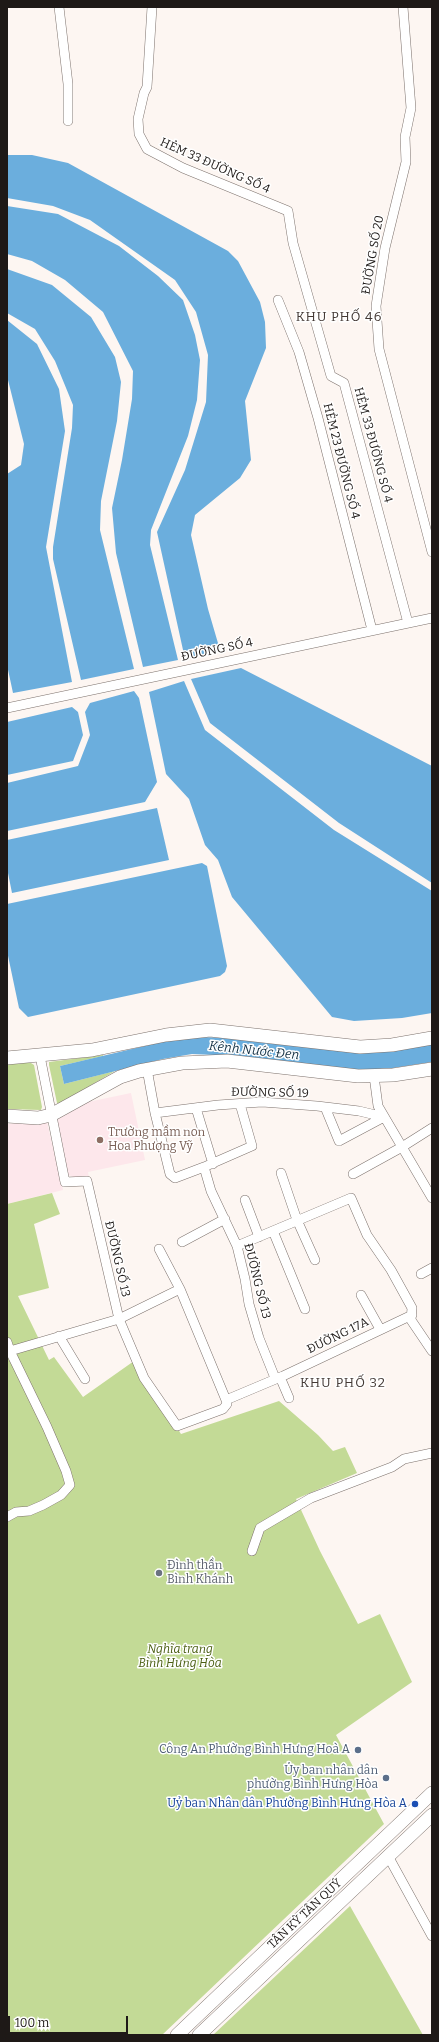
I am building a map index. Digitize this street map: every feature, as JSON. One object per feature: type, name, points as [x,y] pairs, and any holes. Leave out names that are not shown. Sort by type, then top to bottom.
[{"type":"street","points":[[59,7],[68,84],[68,121]]},
{"type":"street","name":"HẺM 33 ĐƯỜNG SỐ 4","points":[[152,7],[147,87],[144,93],[138,119],[139,134],[147,148],[183,168],[288,211],[293,243],[331,376],[344,383],[408,623]]},
{"type":"street","name":"ĐƯỜNG SỐ 20","points":[[403,7],[411,108],[405,137],[406,162],[385,248],[376,306],[379,349],[432,552]]},
{"type":"street","name":"HẺM 23 ĐƯỜNG SỐ 4","points":[[278,300],[299,352],[318,418],[372,630]]},
{"type":"street","name":"ĐƯỜNG SỐ 4","points":[[7,708],[432,618]]},
{"type":"street","points":[[7,1058],[92,1050],[166,1035],[205,1031],[229,1032],[360,1047],[392,1045],[432,1038]]},
{"type":"street","points":[[40,1056],[51,1115]]},
{"type":"street","points":[[7,1116],[38,1118],[51,1115],[68,1108],[111,1082],[129,1074],[182,1062],[217,1061],[340,1075],[374,1076],[432,1069]]},
{"type":"street","points":[[147,1069],[155,1113],[170,1174],[175,1178],[213,1164],[252,1146],[240,1104]]},
{"type":"street","points":[[374,1076],[378,1106],[432,1198]]},
{"type":"street","name":"ĐƯỜNG SỐ 19","points":[[155,1113],[262,1102],[325,1107],[384,1117]]},
{"type":"street","points":[[325,1107],[339,1141],[384,1117]]},
{"type":"street","points":[[196,1108],[213,1164]]},
{"type":"street","name":"ĐƯỜNG SỐ 13","points":[[51,1115],[65,1182],[87,1181],[118,1319]]},
{"type":"street","points":[[353,1174],[402,1147],[432,1128]]},
{"type":"street","name":"ĐƯỜNG SỐ 13","points":[[204,1167],[211,1191],[237,1246],[249,1304],[260,1343],[289,1398]]},
{"type":"street","points":[[281,1172],[297,1220],[315,1260]]},
{"type":"street","points":[[237,1246],[351,1198],[367,1235],[391,1270],[412,1308],[411,1320],[432,1352]]},
{"type":"street","points":[[244,1200],[260,1236]]},
{"type":"street","points":[[182,1242],[225,1219]]},
{"type":"street","points":[[273,1231],[305,1309]]},
{"type":"street","points":[[118,1319],[144,1378],[177,1426],[223,1409],[227,1404],[226,1400],[180,1289],[159,1249]]},
{"type":"street","points":[[420,1274],[432,1268]]},
{"type":"street","points":[[10,1351],[118,1319],[180,1289]]},
{"type":"street","points":[[361,1295],[380,1329]]},
{"type":"street","name":"ĐƯỜNG 17A","points":[[226,1400],[412,1315]]},
{"type":"street","points":[[59,1336],[85,1379]]},
{"type":"street","points":[[7,1342],[47,1427],[66,1471],[70,1485],[61,1495],[43,1505],[29,1511],[16,1512],[7,1517]]},
{"type":"street","points":[[252,1551],[260,1528],[311,1498],[392,1467],[404,1459],[432,1453]]},
{"type":"street","name":"TÂN KỲ TÂN QUÝ","points":[[177,2035],[432,1793]]},
{"type":"street","name":"TÂN KỲ TÂN QUÝ","points":[[199,2035],[432,1815]]},
{"type":"street","points":[[388,1856],[431,1931]]},
{"type":"shaded area","name":"Trường mầm non Hoa Phượng Vỹ","points":[[131,1093],[145,1160],[88,1172],[89,1178],[76,1178],[68,1175],[55,1121],[88,1102]]},
{"type":"shaded area","points":[[47,1122],[63,1190],[7,1204],[7,1124]]},
{"type":"green space","points":[[103,1055],[60,1066],[64,1084],[115,1071],[61,1103],[57,1103],[49,1062]]},
{"type":"green space","points":[[7,1063],[31,1063],[34,1065],[42,1107],[41,1110],[7,1109]]},
{"type":"green space","name":"Nghĩa trang Bình Hưng Hòa","points":[[52,1193],[60,1214],[34,1224],[49,1288],[18,1296],[49,1360],[54,1357],[83,1397],[134,1361],[181,1434],[279,1401],[318,1435],[333,1451],[345,1447],[357,1473],[296,1499],[320,1551],[358,1624],[380,1614],[412,1682],[336,1735],[384,1824],[162,2035],[7,2035],[7,1204]]},
{"type":"green space","points":[[350,1906],[423,2035],[213,2035]]},
{"type":"water","points":[[7,155],[32,155],[68,163],[228,251],[238,261],[260,302],[265,322],[266,348],[245,401],[251,460],[240,478],[195,515],[191,535],[208,609],[220,650],[185,659],[157,532],[185,470],[206,402],[208,355],[196,312],[175,280],[90,220],[53,206],[7,198]]},
{"type":"water","points":[[7,206],[58,214],[119,246],[158,276],[183,300],[195,335],[200,360],[197,400],[188,436],[151,530],[150,545],[178,660],[143,667],[116,553],[112,508],[132,399],[133,371],[103,312],[65,280],[32,261],[7,254]]},
{"type":"water","points":[[7,269],[52,285],[91,317],[115,357],[121,382],[117,421],[101,501],[100,530],[134,669],[81,680],[53,559],[53,547],[72,428],[73,405],[55,361],[35,329],[7,313]]},
{"type":"water","points":[[7,320],[37,344],[59,389],[65,431],[46,547],[72,682],[13,693],[7,665],[7,474],[21,465],[24,444],[7,376]]},
{"type":"water","points":[[241,668],[432,766],[432,883],[339,823],[210,723],[191,679]]},
{"type":"water","points":[[184,681],[205,730],[334,830],[432,891],[432,1013],[402,1018],[354,1021],[332,1017],[232,897],[218,860],[205,845],[189,799],[166,774],[149,692]]},
{"type":"water","points":[[134,691],[139,698],[157,782],[145,802],[7,831],[7,783],[78,766],[90,735],[85,712],[90,703]]},
{"type":"water","points":[[72,707],[78,712],[83,735],[73,761],[7,775],[7,722]]},
{"type":"water","points":[[157,808],[169,860],[12,893],[7,868],[7,840]]},
{"type":"water","points":[[202,863],[207,866],[227,966],[225,972],[220,976],[28,1017],[19,1008],[7,951],[7,904]]},
{"type":"water","name":"Kênh Nước Đen","points":[[197,1037],[236,1038],[358,1052],[432,1044],[432,1062],[393,1068],[366,1070],[336,1068],[237,1056],[192,1054],[163,1059],[64,1084],[60,1066],[170,1040]]},
{"type":"place","name":"Trường mầm non Hoa Phượng Vỹ","points":[[100,1140]]},
{"type":"place","name":"Đình thần Bình Khánh","points":[[159,1573]]},
{"type":"place","name":"Công An Phường Bình Hưng Hoà A","points":[[358,1750]]},
{"type":"place","name":"Ủy ban nhân dân phường Bình Hưng Hòa","points":[[386,1778]]},
{"type":"place","name":"Uỷ ban Nhân dân Phường Bình Hưng Hòa A","points":[[415,1804]]},
{"type":"district","name":"KHU PHỐ 46","points":[[339,317]]},
{"type":"district","name":"KHU PHỐ 32","points":[[343,1383]]}]
